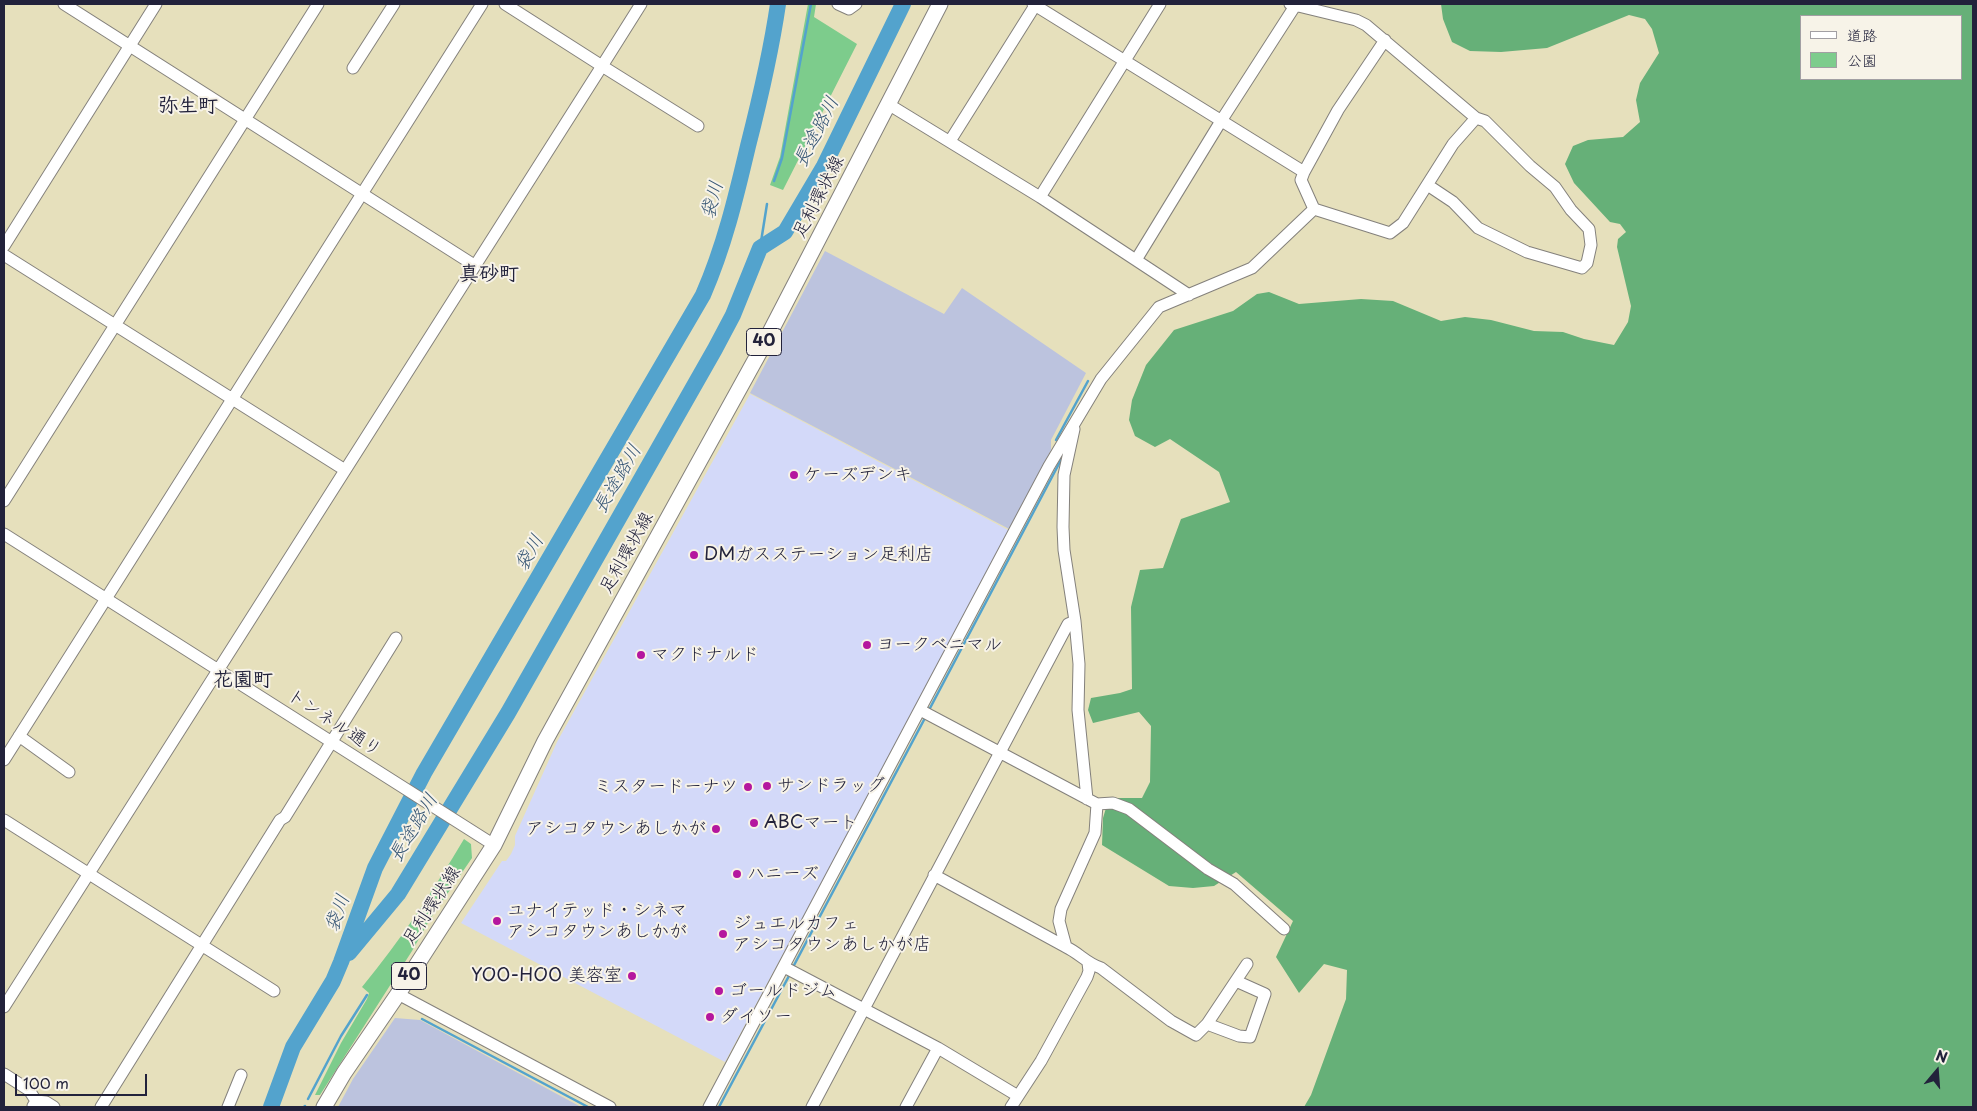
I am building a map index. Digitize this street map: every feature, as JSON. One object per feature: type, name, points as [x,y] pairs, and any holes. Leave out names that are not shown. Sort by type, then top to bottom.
[{"type":"main road","name":"足利環状線","points":[[324,1107],[344,1072],[398,994],[494,845],[545,741],[764,344],[940,4]]},
{"type":"street","points":[[64,4],[474,265]]},
{"type":"street","points":[[4,246],[156,4]]},
{"type":"street","points":[[4,501],[318,4]]},
{"type":"street","points":[[353,68],[394,4]]},
{"type":"street","points":[[4,760],[482,4]]},
{"type":"street","points":[[505,4],[698,126]]},
{"type":"street","points":[[4,1007],[641,4]]},
{"type":"street","points":[[838,4],[849,9],[856,4]]},
{"type":"street","points":[[950,141],[1035,4],[1304,172]]},
{"type":"street","points":[[1040,197],[1160,4]]},
{"type":"street","points":[[1136,260],[1292,5],[1356,20],[1366,25],[1476,118],[1485,122],[1530,166],[1555,187],[1571,210],[1587,226],[1592,241],[1585,267],[1582,268],[1527,252],[1478,228],[1453,202],[1429,186]]},
{"type":"street","points":[[1385,40],[1338,110],[1304,172],[1301,180],[1314,209],[1390,233],[1403,223],[1429,186],[1454,144],[1476,118]]},
{"type":"street","points":[[888,104],[1040,197],[1189,294]]},
{"type":"street","points":[[709,1107],[1049,466],[1101,379],[1159,308],[1252,268],[1314,209]]},
{"type":"street","points":[[4,255],[345,470]]},
{"type":"street","points":[[1066,947],[1059,921],[1061,909],[1095,833],[1078,710],[1079,664],[1075,621],[1064,550],[1063,527],[1064,475],[1077,418]]},
{"type":"street","name":"トンネル通り","points":[[4,534],[494,845]]},
{"type":"street","points":[[812,1107],[1068,624],[1075,621]]},
{"type":"street","points":[[101,1107],[280,820],[285,817],[332,743],[396,638]]},
{"type":"street","points":[[920,710],[1092,801],[1113,803],[1129,809],[1208,869],[1234,884],[1284,929]]},
{"type":"street","points":[[19,736],[69,772]]},
{"type":"street","points":[[4,820],[274,990]]},
{"type":"street","points":[[934,875],[1079,953],[1088,963],[1101,968],[1171,1021],[1192,1034],[1198,1035],[1207,1024],[1247,964]]},
{"type":"street","points":[[1011,1107],[1042,1061],[1089,971],[1088,963]]},
{"type":"street","points":[[784,967],[938,1048],[1018,1096]]},
{"type":"street","points":[[1207,1024],[1220,1030],[1250,1038],[1265,994],[1236,981]]},
{"type":"street","points":[[398,994],[610,1107]]},
{"type":"street","points":[[906,1107],[938,1048]]},
{"type":"street","points":[[4,1074],[29,1090],[36,1105],[46,1102],[54,1107]]},
{"type":"street","points":[[228,1107],[241,1075]]},
{"type":"shaded area","points":[[825,251],[944,314],[962,288],[1086,373],[1051,440],[1051,450],[1011,530],[750,393]]},
{"type":"shaded area","name":"アシコタウンあしかが","points":[[750,394],[1010,531],[725,1062],[461,923],[502,861],[506,861],[511,854],[515,845],[515,836],[557,742]]},
{"type":"shaded area","points":[[395,1018],[420,1020],[581,1107],[338,1107],[353,1079]]},
{"type":"green space","points":[[808,4],[816,4],[814,17],[857,44],[783,190],[770,185],[780,157]]},
{"type":"green space","points":[[1441,4],[1973,4],[1973,1107],[1304,1107],[1311,1095],[1346,999],[1347,970],[1324,964],[1299,993],[1276,957],[1293,921],[1236,872],[1214,886],[1193,888],[1169,886],[1102,845],[1103,818],[1109,798],[1142,798],[1150,782],[1151,726],[1139,712],[1093,723],[1088,710],[1091,698],[1132,689],[1131,607],[1140,570],[1163,568],[1181,519],[1230,502],[1219,472],[1170,439],[1155,447],[1135,436],[1129,420],[1132,400],[1146,365],[1174,330],[1233,311],[1257,294],[1269,292],[1299,304],[1361,299],[1393,301],[1441,321],[1465,317],[1491,320],[1534,331],[1563,332],[1584,339],[1614,345],[1628,322],[1631,306],[1617,247],[1618,239],[1626,232],[1620,224],[1610,222],[1574,183],[1565,164],[1573,146],[1588,140],[1623,137],[1640,122],[1636,100],[1640,83],[1659,53],[1652,29],[1645,19],[1629,15],[1547,48],[1501,52],[1470,51],[1452,42],[1443,19]]},
{"type":"green space","points":[[464,839],[471,844],[472,858],[430,919],[412,951],[320,1095],[315,1095],[341,1043],[367,999],[369,993],[362,987],[416,915]]},
{"type":"waterway","name":"袋川","points":[[271,1107],[293,1047],[333,981],[375,868],[424,773],[703,295],[717,259],[734,203],[765,75],[778,4]]},
{"type":"waterway","points":[[774,181],[782,158],[811,4]]},
{"type":"waterway","name":"長途路川","points":[[349,953],[398,894],[508,713],[715,349],[733,315],[760,248],[785,232],[824,166],[903,4]]},
{"type":"waterway","points":[[760,248],[767,204]]},
{"type":"waterway","points":[[1056,440],[1088,381]]},
{"type":"waterway","points":[[929,710],[1062,458]]},
{"type":"waterway","points":[[792,969],[925,718]]},
{"type":"waterway","points":[[719,1107],[790,974]]},
{"type":"waterway","points":[[308,1099],[341,1036],[367,995]]},
{"type":"waterway","points":[[422,1019],[588,1107]]},
{"type":"place","name":"ケーズデンキ","points":[[794,475]]},
{"type":"place","name":"DMガスステーション足利店","points":[[694,555]]},
{"type":"place","name":"ヨークベニマル","points":[[867,645]]},
{"type":"place","name":"マクドナルド","points":[[641,655]]},
{"type":"place","name":"サンドラッグ","points":[[767,786]]},
{"type":"place","name":"ミスタードーナツ","points":[[748,787]]},
{"type":"place","name":"ABCマート","points":[[754,823]]},
{"type":"place","name":"アシコタウンあしかが","points":[[716,829]]},
{"type":"place","name":"ハニーズ","points":[[737,874]]},
{"type":"place","name":"ユナイテッド・シネマ アシコタウンあしかが","points":[[497,921]]},
{"type":"place","name":"ジュエルカフェ アシコタウンあしかが店","points":[[723,934]]},
{"type":"place","name":"YOO-HOO 美容室","points":[[632,976]]},
{"type":"place","name":"ゴールドジム","points":[[719,991]]},
{"type":"place","name":"ダイソー","points":[[710,1017]]},
{"type":"district","name":"弥生町","points":[[188,106]]},
{"type":"district","name":"真砂町","points":[[489,274]]},
{"type":"district","name":"花園町","points":[[243,680]]}]
